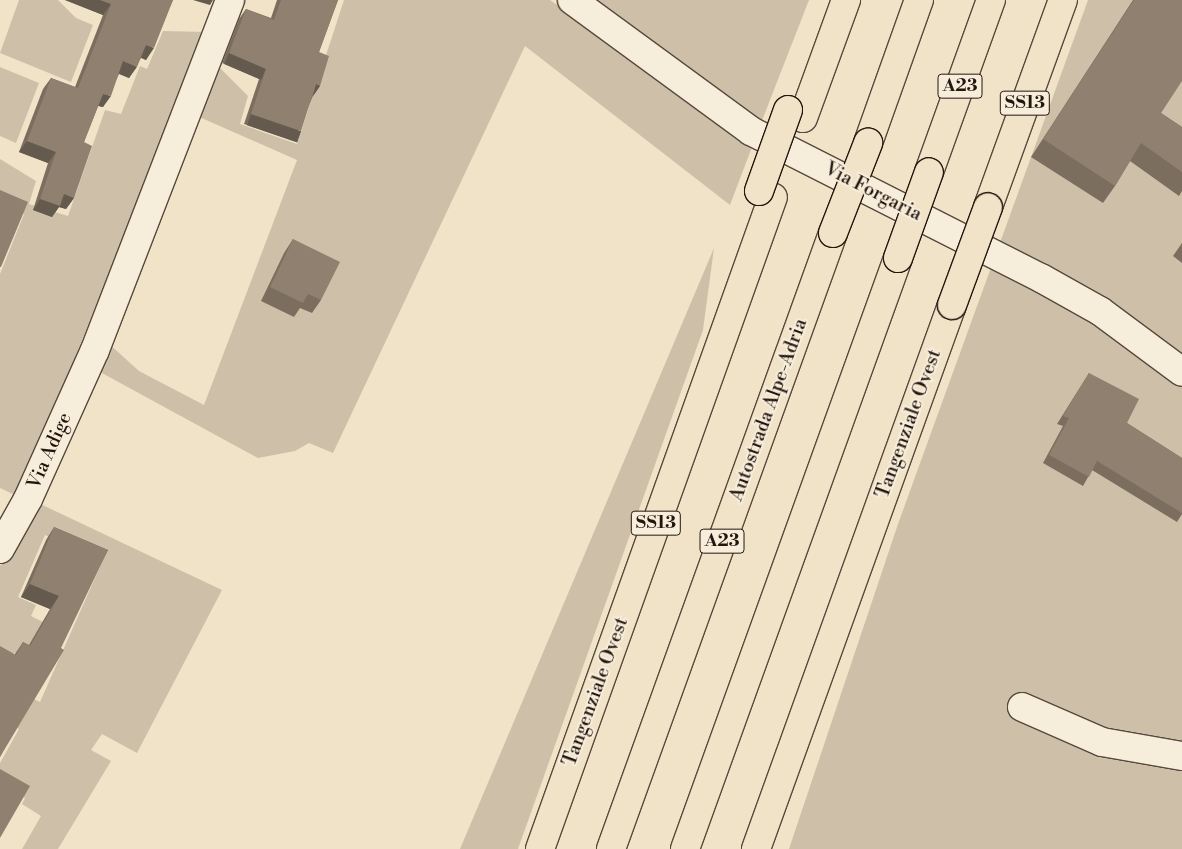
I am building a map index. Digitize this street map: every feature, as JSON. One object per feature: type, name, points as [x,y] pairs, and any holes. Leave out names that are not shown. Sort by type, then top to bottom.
[{"type":"highway","points":[[796,114],[828,0]]},
{"type":"highway","name":"Tangenziale Ovest","points":[[540,849],[733,309],[766,194],[796,114],[846,0]]},
{"type":"highway","name":"Autostrada Alpe-Adria","points":[[611,849],[919,0]]},
{"type":"highway","name":"A23","points":[[685,849],[991,0]]},
{"type":"highway","name":"Tangenziale Ovest","points":[[756,849],[1063,0]]},
{"type":"street","name":"Via Adige","points":[[0,550],[28,499],[95,350],[230,0]]},
{"type":"street","name":"Via Forgaria","points":[[572,0],[751,131],[1041,278],[1100,311],[1182,372]]},
{"type":"street","points":[[1022,708],[1102,742],[1182,756]]},
{"type":"shaded area","points":[[19,0],[58,0],[76,18],[93,25],[71,82],[0,53]]},
{"type":"shaded area","points":[[344,0],[550,0],[752,147],[730,205],[525,46],[333,453],[309,443],[295,451],[258,458],[100,372],[108,343],[139,371],[204,405],[297,160],[197,116],[216,64],[248,96],[240,124],[297,144]]},
{"type":"shaded area","points":[[589,0],[809,0],[761,123]]},
{"type":"shaded area","points":[[1088,0],[1182,0],[1182,849],[789,849],[898,524]]},
{"type":"shaded area","points":[[163,31],[206,32],[19,497],[0,488],[0,274],[24,214],[0,203],[0,159],[36,181],[29,204],[68,216],[105,110],[121,114],[140,66],[147,69]]},
{"type":"shaded area","points":[[0,67],[39,83],[16,143],[0,136]]},
{"type":"shaded area","points":[[714,248],[703,330],[518,849],[460,849]]},
{"type":"shaded area","points":[[34,501],[222,590],[137,753],[102,734],[91,750],[111,761],[58,849],[22,849],[41,816],[22,804],[25,798],[0,783],[0,763],[19,729],[0,717],[0,682],[40,702],[103,560],[45,535],[18,597],[36,605],[31,616],[43,622],[30,647],[21,656],[14,653],[7,666],[0,662],[0,566]]},
{"type":"building","points":[[100,0],[173,0],[154,48],[146,45],[137,67],[123,61],[111,96],[103,94],[84,142],[92,146],[74,198],[64,194],[60,206],[40,199],[56,152],[27,141],[51,78],[78,88],[111,4]]},
{"type":"building","points":[[281,0],[338,0],[319,52],[329,56],[320,86],[316,84],[301,131],[251,114],[266,69],[229,53],[246,9],[274,20]]},
{"type":"building","points":[[1134,0],[1182,0],[1182,81],[1161,113],[1182,127],[1182,172],[1141,143],[1115,186],[1043,139]]},
{"type":"building","points":[[0,190],[28,202],[1,267],[0,267]]},
{"type":"building","points":[[293,239],[340,262],[321,300],[308,294],[303,303],[270,287]]},
{"type":"building","points":[[1089,373],[1139,399],[1127,423],[1182,458],[1182,513],[1097,461],[1089,477],[1049,455],[1069,418],[1063,416]]},
{"type":"building","points":[[54,527],[108,550],[61,648],[64,650],[0,757],[0,646],[16,655],[23,642],[30,646],[59,596],[30,584]]},
{"type":"building","points":[[0,769],[30,786],[0,838]]}]
